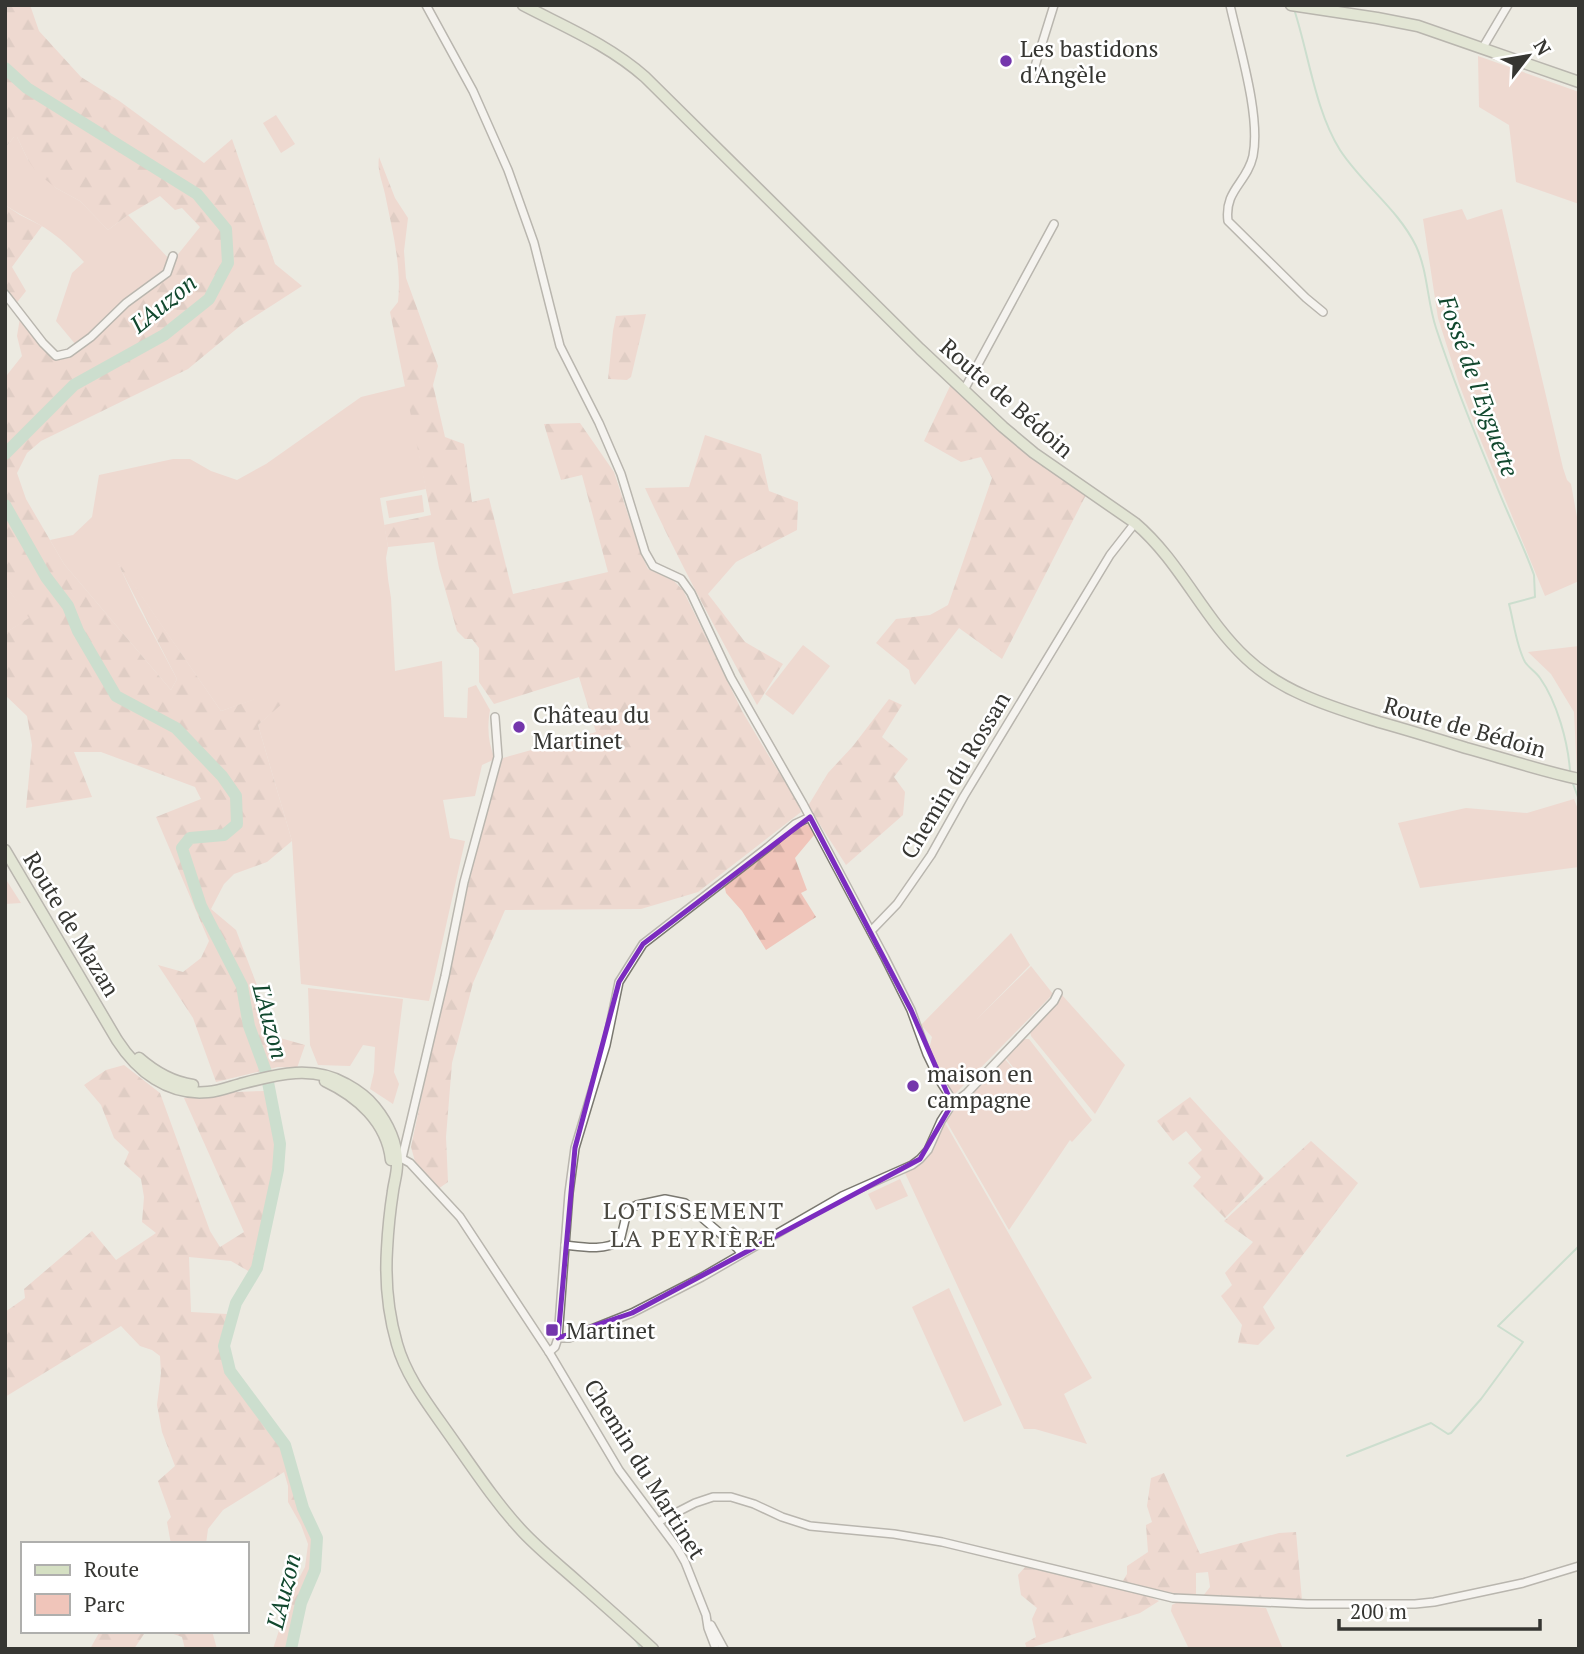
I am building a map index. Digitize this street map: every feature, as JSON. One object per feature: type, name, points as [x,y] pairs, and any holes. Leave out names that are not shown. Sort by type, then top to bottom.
[{"type":"main road","name":"Route de Bédoin","points":[[523,5],[602,46],[645,77],[964,390],[1034,453],[1135,523],[1159,545],[1232,644],[1247,660],[1284,687],[1337,709],[1579,779]]},
{"type":"main road","points":[[1291,5],[1418,26],[1579,82]]},
{"type":"main road","name":"Route de Mazan","points":[[5,850],[117,1040],[134,1063],[152,1078],[185,1091],[208,1092],[278,1074],[309,1072],[338,1079],[370,1101],[390,1133],[397,1159],[386,1272],[393,1329],[408,1374],[508,1515],[525,1534],[653,1649]]},
{"type":"main road","name":"Route de Mazan","points":[[291,1073],[325,1081],[364,1106],[384,1136],[390,1153],[397,1159]]},
{"type":"street","points":[[426,5],[473,91],[511,177],[534,243],[560,346],[621,474],[645,552],[653,566],[681,579],[691,593],[731,678],[871,931],[911,1010],[927,1054],[952,1104]]},
{"type":"street","points":[[1031,79],[1054,5]]},
{"type":"street","points":[[1230,5],[1247,78],[1254,131],[1252,157],[1229,200],[1228,221],[1323,312]]},
{"type":"street","points":[[1482,49],[1508,5]]},
{"type":"street","points":[[964,390],[1054,224]]},
{"type":"street","points":[[5,294],[43,344],[56,356],[69,352],[91,337],[126,303],[167,273],[173,256]]},
{"type":"street","name":"Chemin du Rossan","points":[[871,931],[897,904],[931,855],[1110,555],[1135,523]]},
{"type":"street","points":[[397,1159],[445,976],[464,883],[498,757],[495,718]]},
{"type":"street","points":[[549,1352],[555,1348],[558,1338],[575,1148],[606,1045],[619,982],[643,944],[794,824],[810,817]]},
{"type":"street","points":[[558,1338],[569,1338],[632,1313],[702,1277],[842,1196],[899,1172],[920,1159],[928,1150],[952,1104],[967,1093],[1054,1001],[1058,993]]},
{"type":"street","name":"Chemin du Martinet","points":[[397,1159],[410,1163],[460,1217],[549,1352],[619,1470],[659,1522],[685,1562],[716,1649]]},
{"type":"street","points":[[565,1245],[614,1245],[620,1241],[627,1212],[631,1208],[665,1199],[685,1203],[741,1253]]},
{"type":"street","points":[[659,1522],[695,1503],[713,1497],[731,1497],[810,1526],[894,1534],[942,1542],[1173,1598],[1307,1604],[1415,1604],[1523,1583],[1579,1566]]},
{"type":"street","points":[[706,1615],[724,1649]]},
{"type":"highlighted area","points":[[810,817],[911,1010],[952,1104],[920,1159],[632,1313],[558,1338],[575,1148],[619,982],[643,944]]},
{"type":"green space","points":[[5,5],[30,5],[39,31],[81,77],[118,100],[204,163],[232,139],[275,264],[302,286],[240,326],[188,369],[41,441],[27,453],[17,473],[26,499],[64,564],[171,690],[177,679],[114,556],[221,711],[271,693],[283,703],[258,725],[292,841],[267,862],[234,874],[224,884],[211,909],[236,930],[264,1004],[266,1034],[305,1045],[297,1068],[278,1067],[216,1082],[193,1018],[158,965],[183,972],[201,958],[209,941],[156,817],[201,799],[195,787],[101,752],[74,752],[92,797],[26,808],[32,745],[27,716],[5,695],[5,633],[29,618],[5,585],[5,374],[7,375],[22,356],[17,336],[20,318],[55,358],[67,356],[168,275],[175,258],[200,227],[182,208],[175,210],[160,196],[108,230],[80,201],[56,188],[37,173],[17,137],[5,148]]},
{"type":"green space","points":[[1478,56],[1579,92],[1579,204],[1516,182],[1509,125],[1479,107]]},
{"type":"green space","points":[[276,115],[295,144],[281,153],[263,123]]},
{"type":"green space","points":[[17,137],[28,160],[56,188],[80,201],[108,230],[128,215],[170,260],[166,271],[76,345],[56,321],[72,273],[84,262],[52,233],[5,205],[5,148]]},
{"type":"green space","points":[[379,157],[395,198],[408,218],[404,251],[406,278],[438,366],[433,385],[445,437],[464,444],[472,502],[489,498],[513,594],[608,572],[582,475],[561,480],[544,424],[580,423],[614,472],[648,569],[674,581],[683,590],[742,711],[798,801],[801,812],[698,892],[641,909],[505,910],[473,983],[452,1063],[446,1137],[448,1182],[438,1189],[416,1165],[411,1147],[478,843],[499,767],[503,758],[596,732],[579,677],[494,704],[479,682],[479,648],[472,639],[465,639],[457,631],[434,542],[388,547],[384,525],[431,515],[390,312],[398,302],[399,275],[379,171]]},
{"type":"green space","points":[[5,205],[42,226],[12,267],[26,291],[15,305],[5,291]]},
{"type":"green space","points":[[1462,209],[1467,220],[1502,209],[1563,468],[1571,484],[1579,528],[1579,581],[1545,596],[1479,436],[1438,318],[1423,219]]},
{"type":"green space","points":[[646,314],[631,377],[627,380],[608,379],[616,316]]},
{"type":"green space","points":[[951,384],[998,431],[1086,495],[1002,659],[959,628],[915,685],[909,670],[876,643],[896,619],[930,615],[948,605],[992,478],[981,457],[961,462],[924,441]]},
{"type":"green space","points":[[406,386],[426,489],[380,498],[388,547],[386,558],[395,671],[442,661],[444,717],[467,718],[468,688],[476,685],[490,710],[489,735],[495,759],[482,765],[475,796],[443,800],[450,838],[465,841],[429,1001],[301,984],[292,841],[258,725],[282,703],[271,694],[221,711],[117,561],[177,679],[171,690],[64,564],[50,540],[73,535],[92,517],[99,475],[173,459],[190,459],[211,471],[237,480],[266,464],[361,397]]},
{"type":"green space","points":[[705,435],[761,454],[769,491],[798,502],[797,530],[736,562],[708,594],[745,642],[783,664],[757,705],[645,488],[689,487]]},
{"type":"green space","points":[[422,495],[424,512],[389,518],[386,501]]},
{"type":"green space","points":[[5,585],[30,618],[5,633]]},
{"type":"green space","points":[[803,645],[830,666],[793,715],[765,694]]},
{"type":"green space","points":[[1579,646],[1579,774],[1574,712],[1551,674],[1528,652]]},
{"type":"green space","points":[[889,699],[902,705],[882,737],[908,759],[894,777],[905,792],[903,815],[846,865],[808,806],[828,773],[853,746]]},
{"type":"green space","points":[[1574,799],[1579,812],[1579,867],[1420,888],[1398,823],[1466,808],[1527,813]]},
{"type":"green space","points":[[809,824],[815,834],[795,858],[807,890],[801,893],[816,917],[766,950],[742,911],[726,893],[724,884],[800,826]]},
{"type":"green space","points":[[5,878],[21,903],[5,904]]},
{"type":"green space","points":[[1011,933],[1030,965],[976,1020],[1031,966],[1053,994],[955,1094],[949,1091],[934,1062],[929,1050],[932,1037],[921,1025]]},
{"type":"green space","points":[[308,988],[403,999],[394,1072],[399,1084],[393,1104],[370,1089],[375,1047],[363,1045],[350,1066],[318,1065],[310,1045]]},
{"type":"green space","points":[[1062,995],[1125,1065],[1095,1114],[1031,1036],[1030,1031]]},
{"type":"green space","points":[[1024,1039],[1029,1039],[1092,1120],[1072,1142],[1070,1140],[1009,1230],[945,1119],[1004,1058],[1029,1087],[1005,1057]]},
{"type":"green space","points":[[124,1065],[160,1093],[210,1231],[220,1247],[244,1232],[184,1098],[265,1091],[275,1144],[271,1184],[254,1268],[250,1272],[231,1261],[189,1257],[191,1312],[227,1314],[220,1347],[227,1372],[284,1447],[313,1540],[311,1569],[298,1603],[289,1649],[273,1649],[291,1593],[305,1567],[308,1544],[288,1502],[288,1486],[284,1472],[223,1510],[208,1529],[206,1542],[171,1542],[167,1522],[171,1517],[158,1481],[175,1466],[162,1432],[157,1405],[160,1356],[140,1346],[121,1326],[5,1397],[5,1312],[25,1298],[24,1289],[92,1231],[116,1260],[156,1233],[142,1222],[144,1197],[141,1179],[124,1164],[129,1152],[114,1138],[101,1105],[84,1085],[106,1070]]},
{"type":"green space","points":[[1190,1097],[1264,1178],[1225,1218],[1193,1186],[1201,1177],[1188,1163],[1202,1150],[1186,1131],[1173,1141],[1157,1121]]},
{"type":"green space","points":[[944,1121],[1092,1378],[1064,1394],[1087,1444],[1035,1429],[1024,1429],[905,1173],[931,1151]]},
{"type":"green space","points":[[1311,1141],[1358,1183],[1263,1307],[1275,1328],[1258,1345],[1238,1343],[1242,1325],[1221,1296],[1232,1285],[1225,1273],[1253,1242],[1224,1221]]},
{"type":"green space","points":[[900,1179],[908,1196],[876,1210],[868,1194]]},
{"type":"green space","points":[[949,1288],[1002,1405],[964,1422],[912,1307]]},
{"type":"green space","points":[[1164,1473],[1200,1554],[1279,1533],[1296,1532],[1302,1600],[1203,1596],[1210,1587],[1208,1572],[1196,1573],[1196,1597],[1121,1584],[1127,1574],[1127,1566],[1148,1552],[1146,1525],[1152,1522],[1147,1506],[1151,1478]]},
{"type":"green space","points":[[1025,1567],[1143,1594],[1159,1601],[1140,1613],[1027,1649],[1025,1643],[1036,1637],[1032,1619],[1037,1608],[1021,1595],[1018,1575]]},
{"type":"green space","points":[[1178,1602],[1266,1608],[1283,1649],[1189,1649],[1171,1611],[1172,1605]]},
{"type":"green space","points":[[99,1633],[145,1633],[134,1649],[90,1649]]},
{"type":"green space","points":[[171,1633],[213,1633],[217,1649],[185,1649],[182,1637]]},
{"type":"waterway","name":"Fossé de l'Eyguette","points":[[1294,9],[1318,100],[1331,134],[1349,162],[1400,220],[1420,256],[1433,318],[1449,367],[1534,575],[1535,597],[1509,604],[1522,655],[1540,678],[1556,710],[1567,748],[1570,771]]},
{"type":"waterway","name":"L'Auzon","points":[[5,68],[27,88],[197,194],[226,229],[228,263],[209,299],[164,335],[74,385],[5,454]]},
{"type":"waterway","name":"L'Auzon","points":[[5,505],[46,577],[68,606],[78,631],[116,696],[176,728],[222,776],[236,796],[237,824],[224,835],[190,838],[182,848],[201,906],[242,986],[249,1026],[266,1072],[280,1144],[278,1170],[257,1268],[236,1303],[224,1346],[230,1371],[285,1445],[303,1508],[317,1538],[315,1570],[301,1603],[291,1649]]},
{"type":"waterway","name":"Fossé de l'Eyguette","points":[[1572,781],[1579,800]]},
{"type":"waterway","name":"Fossé de l'Eyguette","points":[[1347,1456],[1431,1423],[1448,1434],[1451,1433],[1481,1399],[1523,1342],[1498,1326],[1579,1246]]},
{"type":"waterway","points":[[634,1638],[641,1649]]},
{"type":"place","name":"Les bastidons d'Angèle","points":[[1006,61]]},
{"type":"place","name":"Château du Martinet","points":[[519,727]]},
{"type":"place","name":"maison en campagne","points":[[913,1086]]},
{"type":"place","name":"Martinet","points":[[552,1330]]},
{"type":"district","name":"LOTISSEMENT LA PEYRIÈRE","points":[[694,1224]]}]
